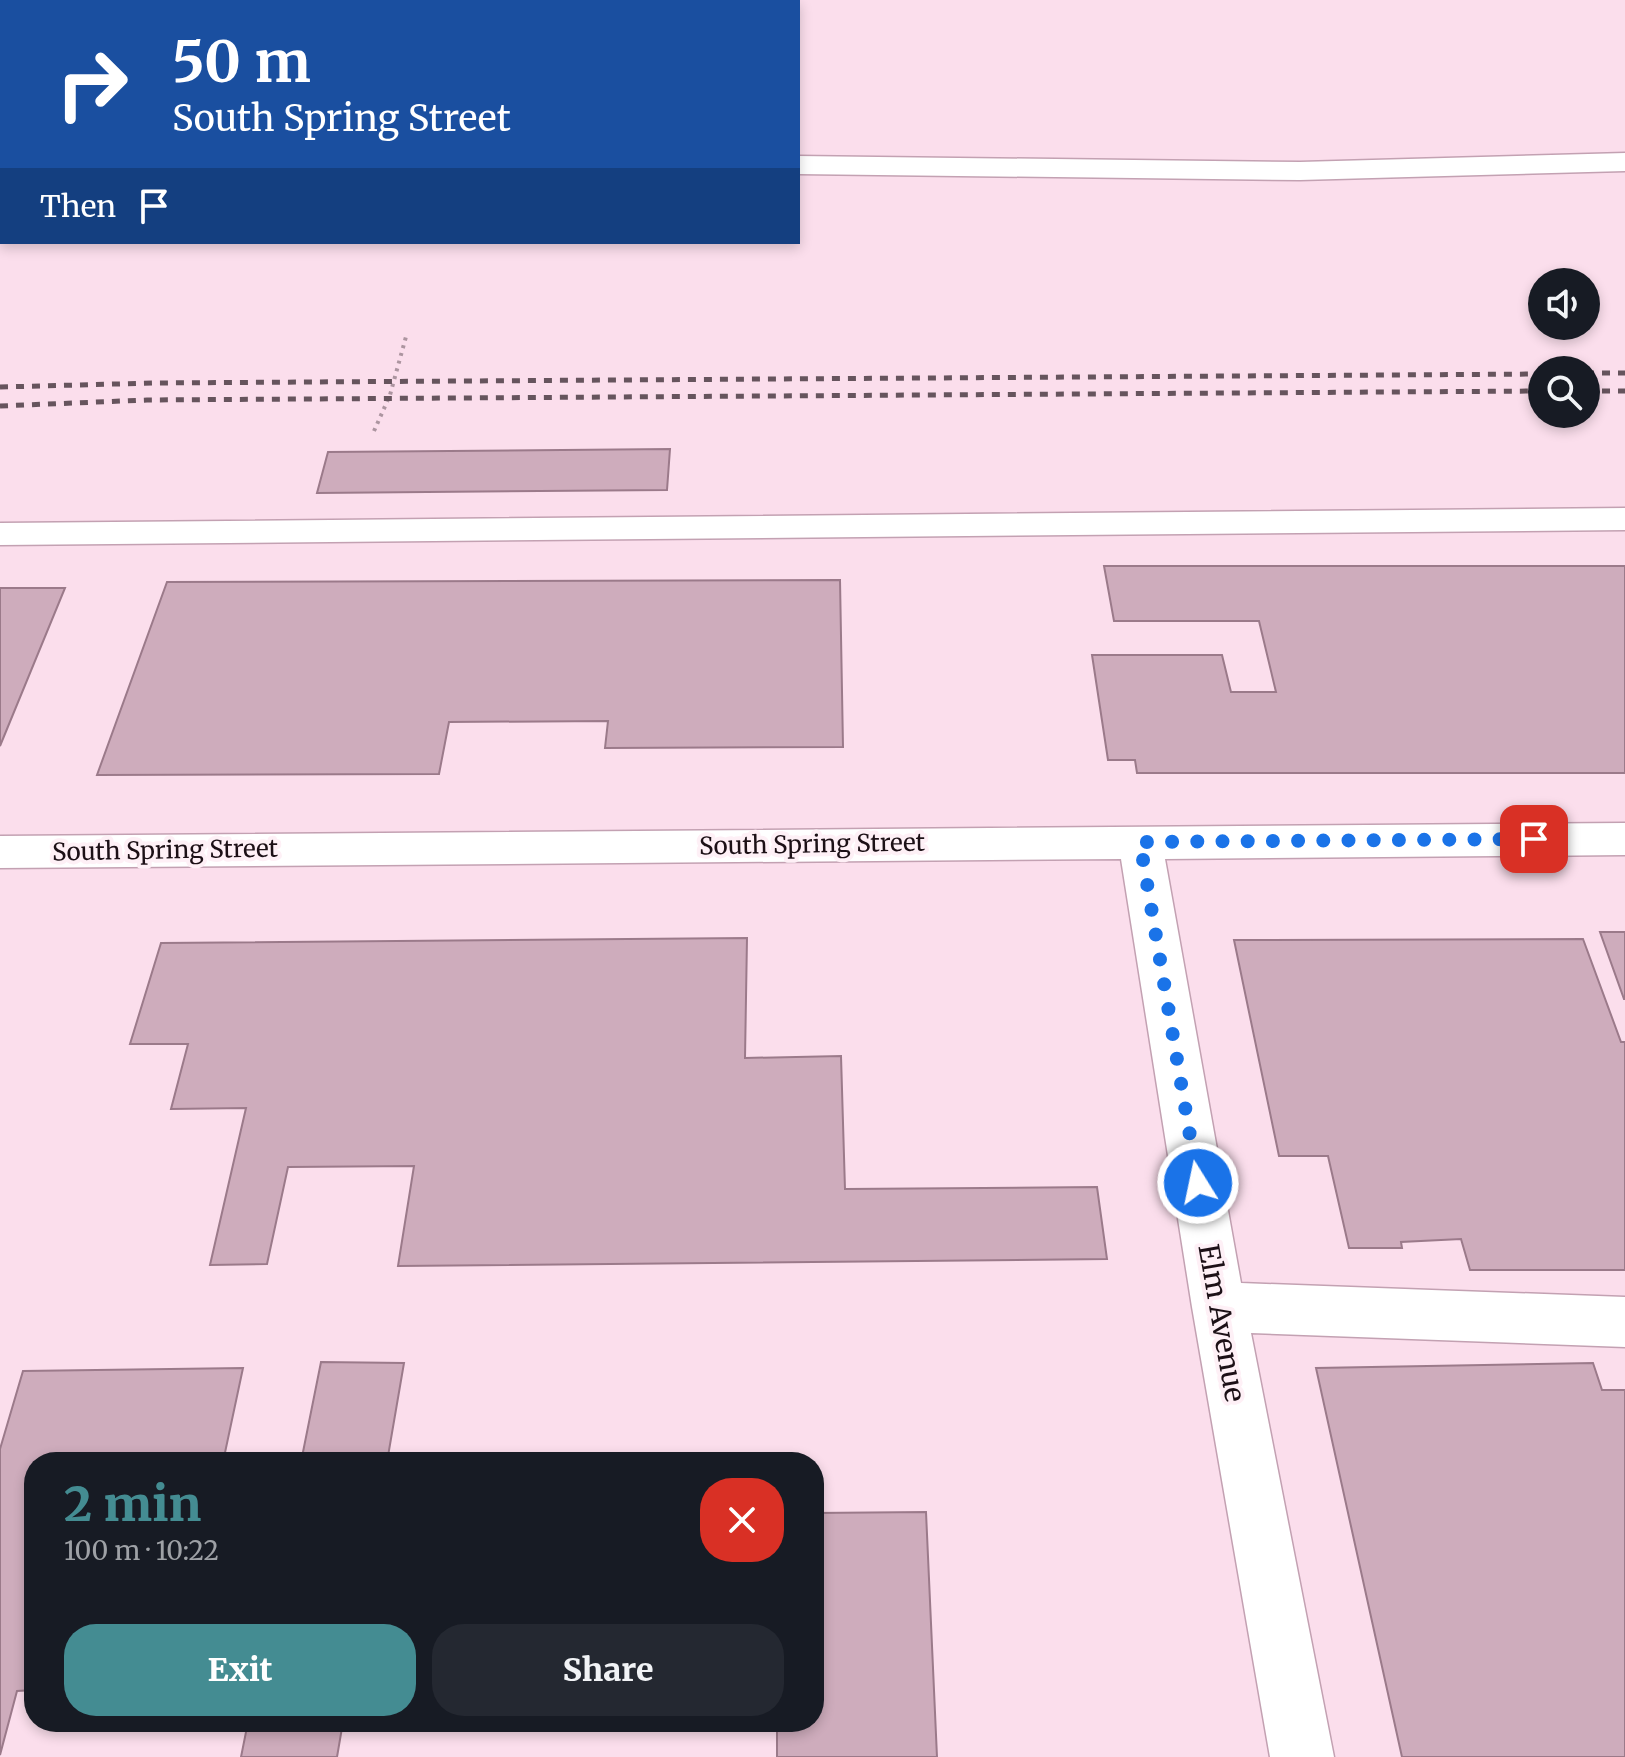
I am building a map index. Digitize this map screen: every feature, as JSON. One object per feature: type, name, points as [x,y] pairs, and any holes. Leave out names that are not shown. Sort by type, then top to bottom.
[{"type":"street","points":[[800,165],[1300,171],[1625,162]]},
{"type":"street","points":[[0,534],[1625,519]]},
{"type":"street","name":"South Spring Street","points":[[0,852],[1625,839]]},
{"type":"street","name":"Elm Avenue","points":[[1140,842],[1219,1307],[1302,1757]]},
{"type":"street","points":[[1219,1307],[1625,1322]]},
{"type":"path","points":[[374,431],[377,418],[389,398],[401,343],[407,333]]},
{"type":"building","points":[[670,449],[667,490],[317,493],[328,452]]},
{"type":"building","points":[[1104,566],[1625,566],[1625,773],[1137,773],[1135,760],[1108,760],[1092,655],[1222,655],[1231,692],[1276,692],[1259,621],[1114,621]]},
{"type":"building","points":[[840,580],[843,747],[605,748],[608,721],[449,722],[439,774],[97,775],[167,582]]},
{"type":"building","points":[[0,588],[65,588],[0,746]]},
{"type":"building","points":[[1600,932],[1625,932],[1625,999],[1624,999]]},
{"type":"building","points":[[747,938],[745,1058],[841,1056],[845,1189],[1097,1187],[1107,1259],[398,1266],[414,1166],[288,1167],[267,1264],[210,1265],[246,1108],[171,1109],[188,1044],[130,1044],[161,943]]},
{"type":"building","points":[[1583,939],[1621,1042],[1625,1042],[1625,1270],[1470,1270],[1461,1239],[1401,1242],[1402,1248],[1349,1248],[1328,1156],[1279,1156],[1234,940]]},
{"type":"building","points":[[321,1362],[404,1363],[389,1452],[303,1452]]},
{"type":"building","points":[[1593,1363],[1602,1390],[1625,1390],[1625,1757],[1402,1757],[1316,1368]]},
{"type":"building","points":[[243,1368],[225,1452],[24,1452],[24,1691],[17,1691],[0,1755],[0,1449],[23,1371]]},
{"type":"building","points":[[926,1512],[937,1757],[777,1757],[777,1732],[824,1732],[824,1513]]},
{"type":"building","points":[[246,1732],[341,1732],[337,1757],[241,1757]]},
{"type":"railway","points":[[1600,373],[1625,373]]},
{"type":"railway","points":[[0,387],[154,383],[1528,374]]},
{"type":"railway","points":[[0,406],[147,400],[1528,391]]},
{"type":"railway","points":[[1600,391],[1625,391]]},
{"type":"route","points":[[1198,1183],[1140,842],[1534,839]]}]
